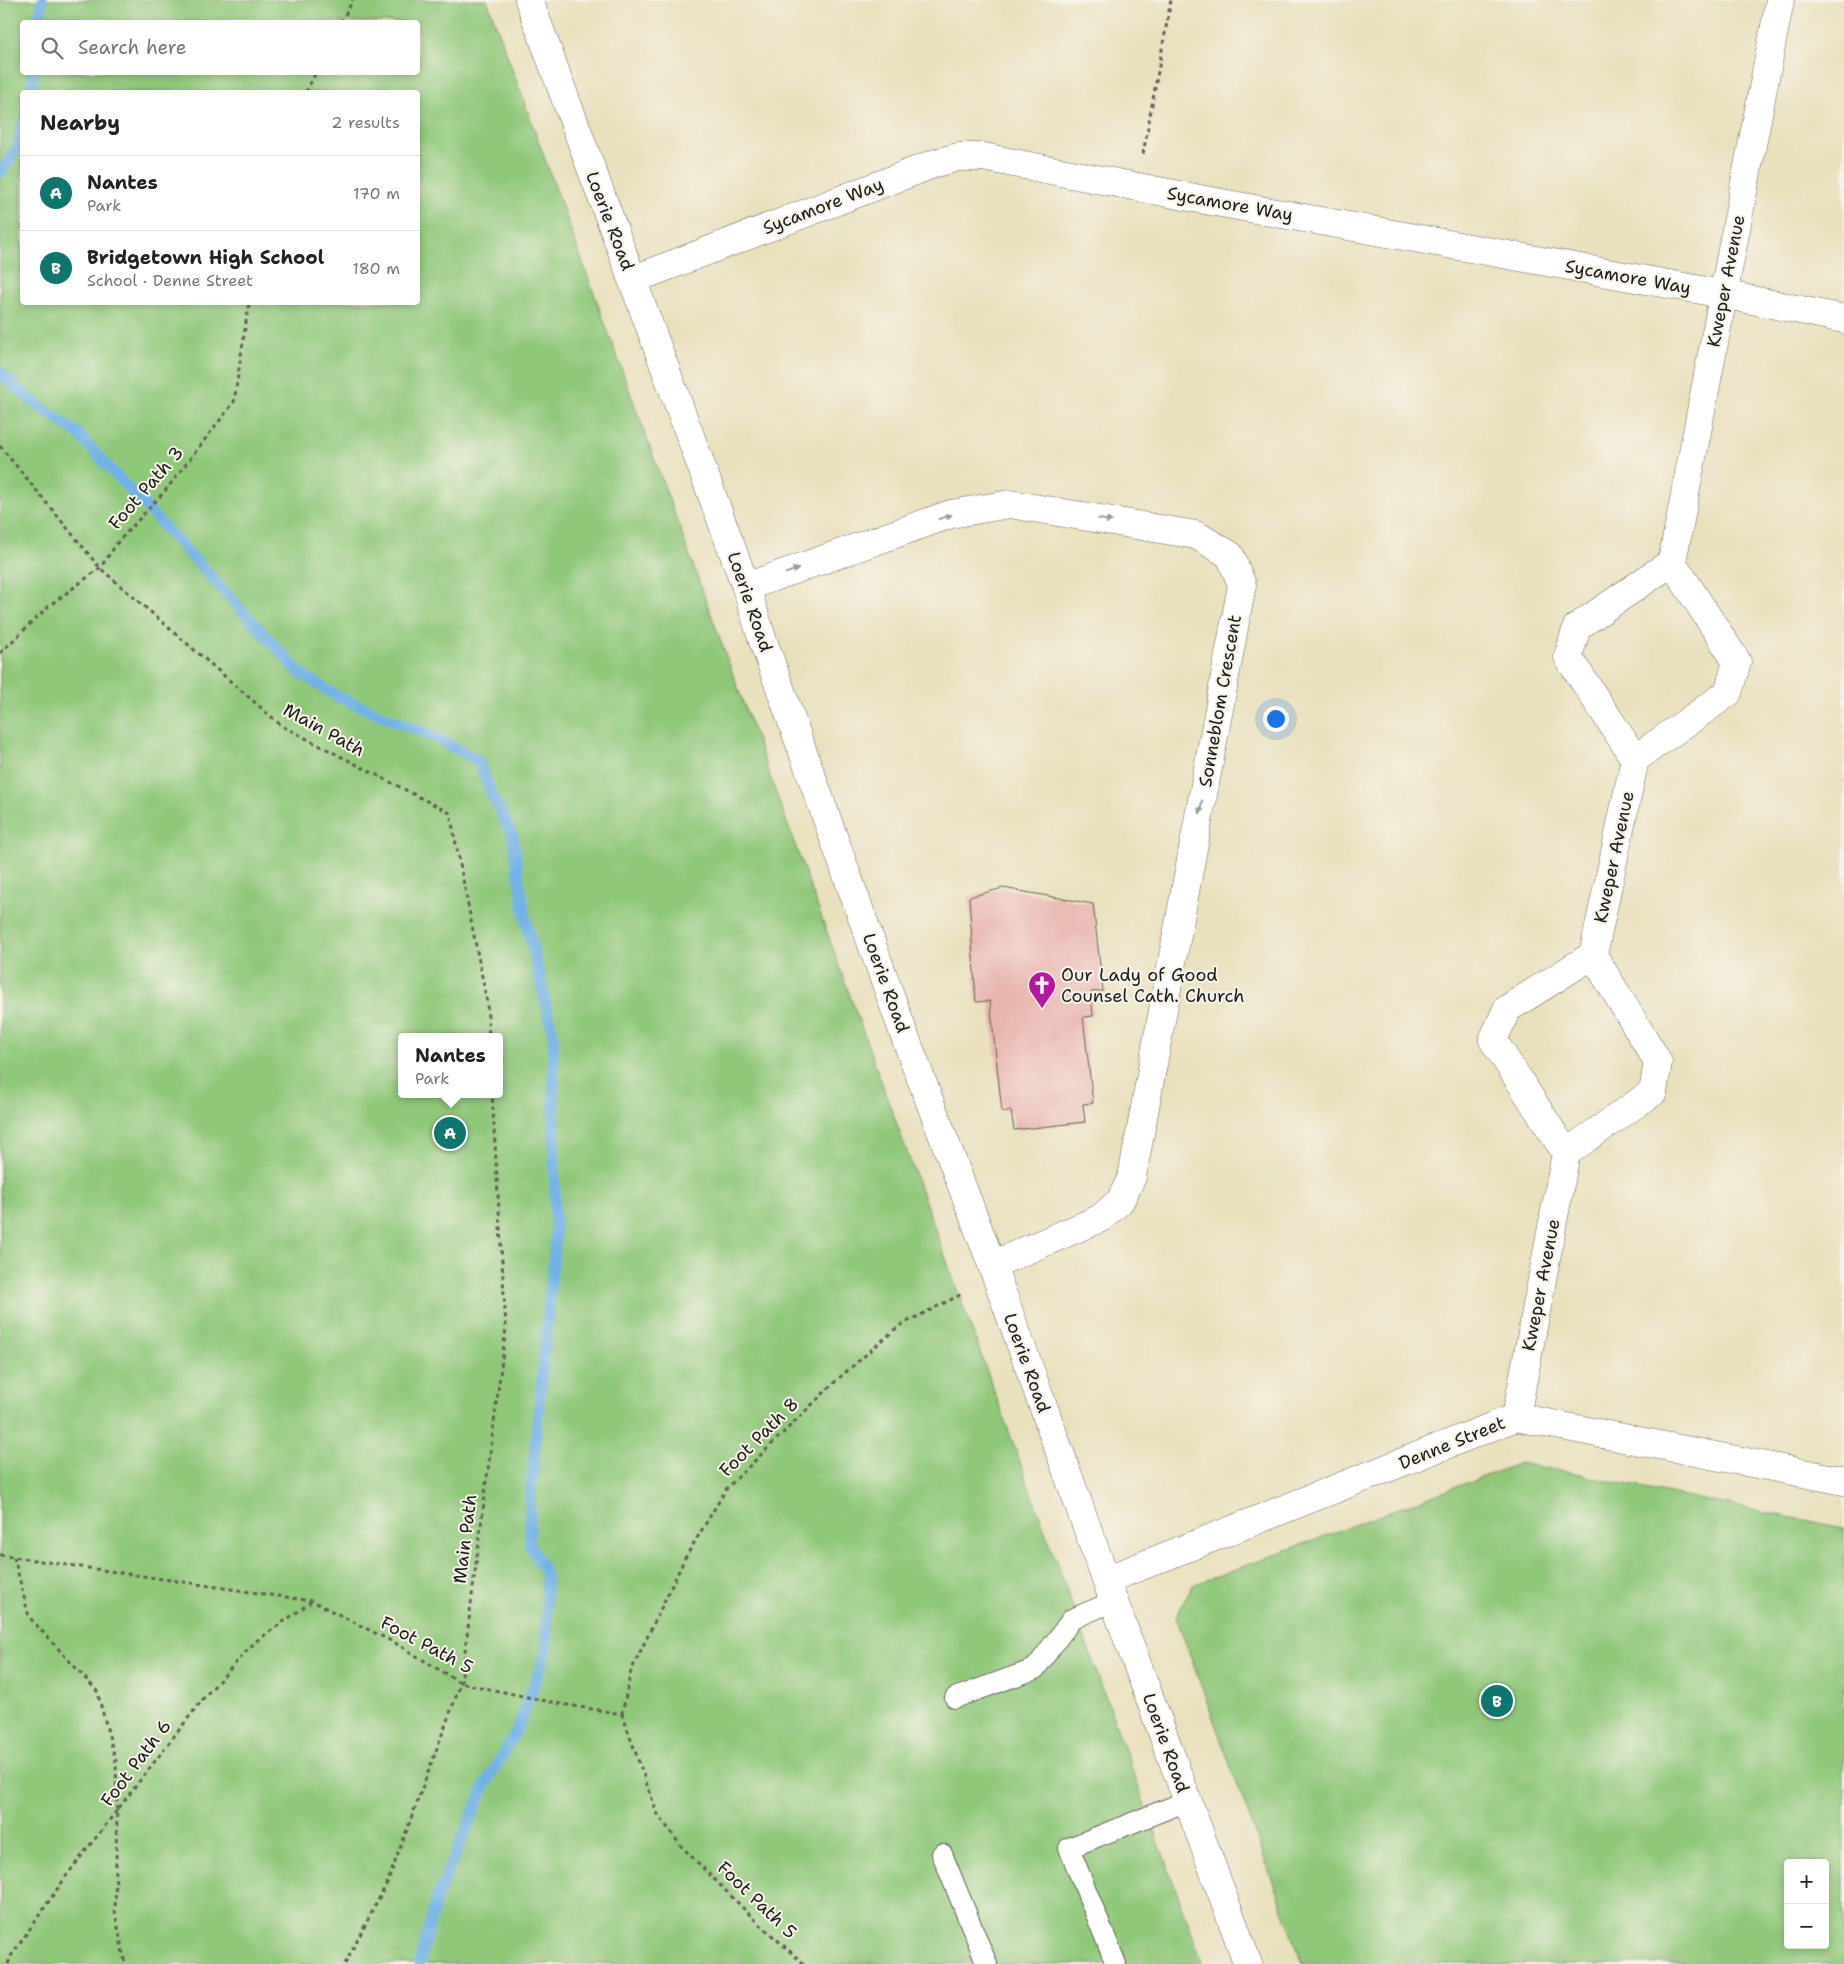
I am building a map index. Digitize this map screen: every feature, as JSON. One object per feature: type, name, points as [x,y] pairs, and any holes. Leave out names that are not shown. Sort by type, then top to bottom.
[{"type":"street","name":"Loerie Road","points":[[529,0],[746,587],[900,1024],[992,1265],[1248,1964]]},
{"type":"street","name":"Kweper Avenue","points":[[1672,562],[1780,0]]},
{"type":"street","name":"Sycamore Way","points":[[632,280],[919,169],[958,157],[983,157],[1844,318]]},
{"type":"street","name":"Sonneblom Crescent","points":[[746,587],[951,514],[1010,504],[1196,535],[1230,555],[1242,585],[1132,1178],[1120,1201],[1101,1218],[992,1265]]},
{"type":"street","points":[[1672,562],[1737,662],[1728,693],[1635,759],[1568,656],[1577,627],[1672,562]]},
{"type":"street","name":"Kweper Avenue","points":[[1593,955],[1635,759]]},
{"type":"street","points":[[1593,955],[1658,1062],[1656,1077],[1653,1092],[1566,1153],[1493,1040],[1507,1009],[1593,955]]},
{"type":"street","name":"Kweper Avenue","points":[[1516,1417],[1566,1153]]},
{"type":"street","name":"Denne Street","points":[[1110,1590],[1516,1417],[1844,1481]]},
{"type":"lane","points":[[955,1698],[1036,1669],[1072,1619],[1110,1590]]},
{"type":"lane","points":[[1116,1964],[1069,1848],[1187,1800]]},
{"type":"lane","points":[[942,1854],[986,1964]]},
{"type":"path","points":[[342,20],[353,0]]},
{"type":"path","points":[[1137,187],[1171,0]]},
{"type":"path","points":[[307,90],[314,75]]},
{"type":"path","name":"Foot Path 3","points":[[0,653],[49,606],[100,568],[118,542],[165,491],[234,402],[249,305]]},
{"type":"path","name":"Main Path","points":[[0,446],[100,568],[282,726],[450,813],[487,1002],[489,1033]]},
{"type":"path","name":"Main Path","points":[[345,1964],[388,1881],[461,1683],[506,1328],[492,1098]]},
{"type":"path","name":"Foot Path 8","points":[[622,1714],[631,1671],[685,1558],[727,1488],[839,1378],[899,1326],[962,1294]]},
{"type":"path","name":"Foot Path 5","points":[[0,1555],[312,1601],[395,1643],[461,1683],[556,1703],[622,1714],[656,1813],[681,1846],[754,1919],[804,1964]]},
{"type":"path","points":[[14,1556],[29,1617],[98,1691],[116,1762],[115,1912],[125,1964]]},
{"type":"path","name":"Foot Path 6","points":[[8,1964],[11,1956],[67,1875],[206,1695],[256,1642],[312,1601]]},
{"type":"green space","points":[[0,0],[487,0],[1203,1964],[0,1964]]},
{"type":"green space","points":[[1520,1463],[1844,1528],[1844,1964],[1303,1964],[1176,1617],[1193,1585]]},
{"type":"building","name":"Our Lady of Good Counsel Cath. Church","points":[[1003,888],[1093,904],[1103,991],[1091,992],[1093,1016],[1083,1017],[1093,1103],[1083,1104],[1085,1122],[1014,1130],[1011,1111],[1002,1112],[990,1001],[976,1002],[969,897]]},
{"type":"waterway","points":[[39,20],[42,0]]},
{"type":"waterway","points":[[31,90],[34,75]]},
{"type":"waterway","points":[[0,173],[17,147],[20,134]]},
{"type":"waterway","points":[[0,373],[33,402],[76,432],[300,673],[336,696],[440,740],[478,761],[512,835],[525,917],[553,1035],[555,1239],[530,1497],[529,1544],[546,1574],[546,1651],[517,1729],[484,1787],[436,1899],[419,1964]]},
{"type":"place","name":"Our Lady of Good Counsel Cath. Church","points":[[1042,1009]]},
{"type":"place","name":"Nantes","points":[[450,1133]]},
{"type":"place","name":"Bridgetown High School","points":[[1497,1701]]}]
